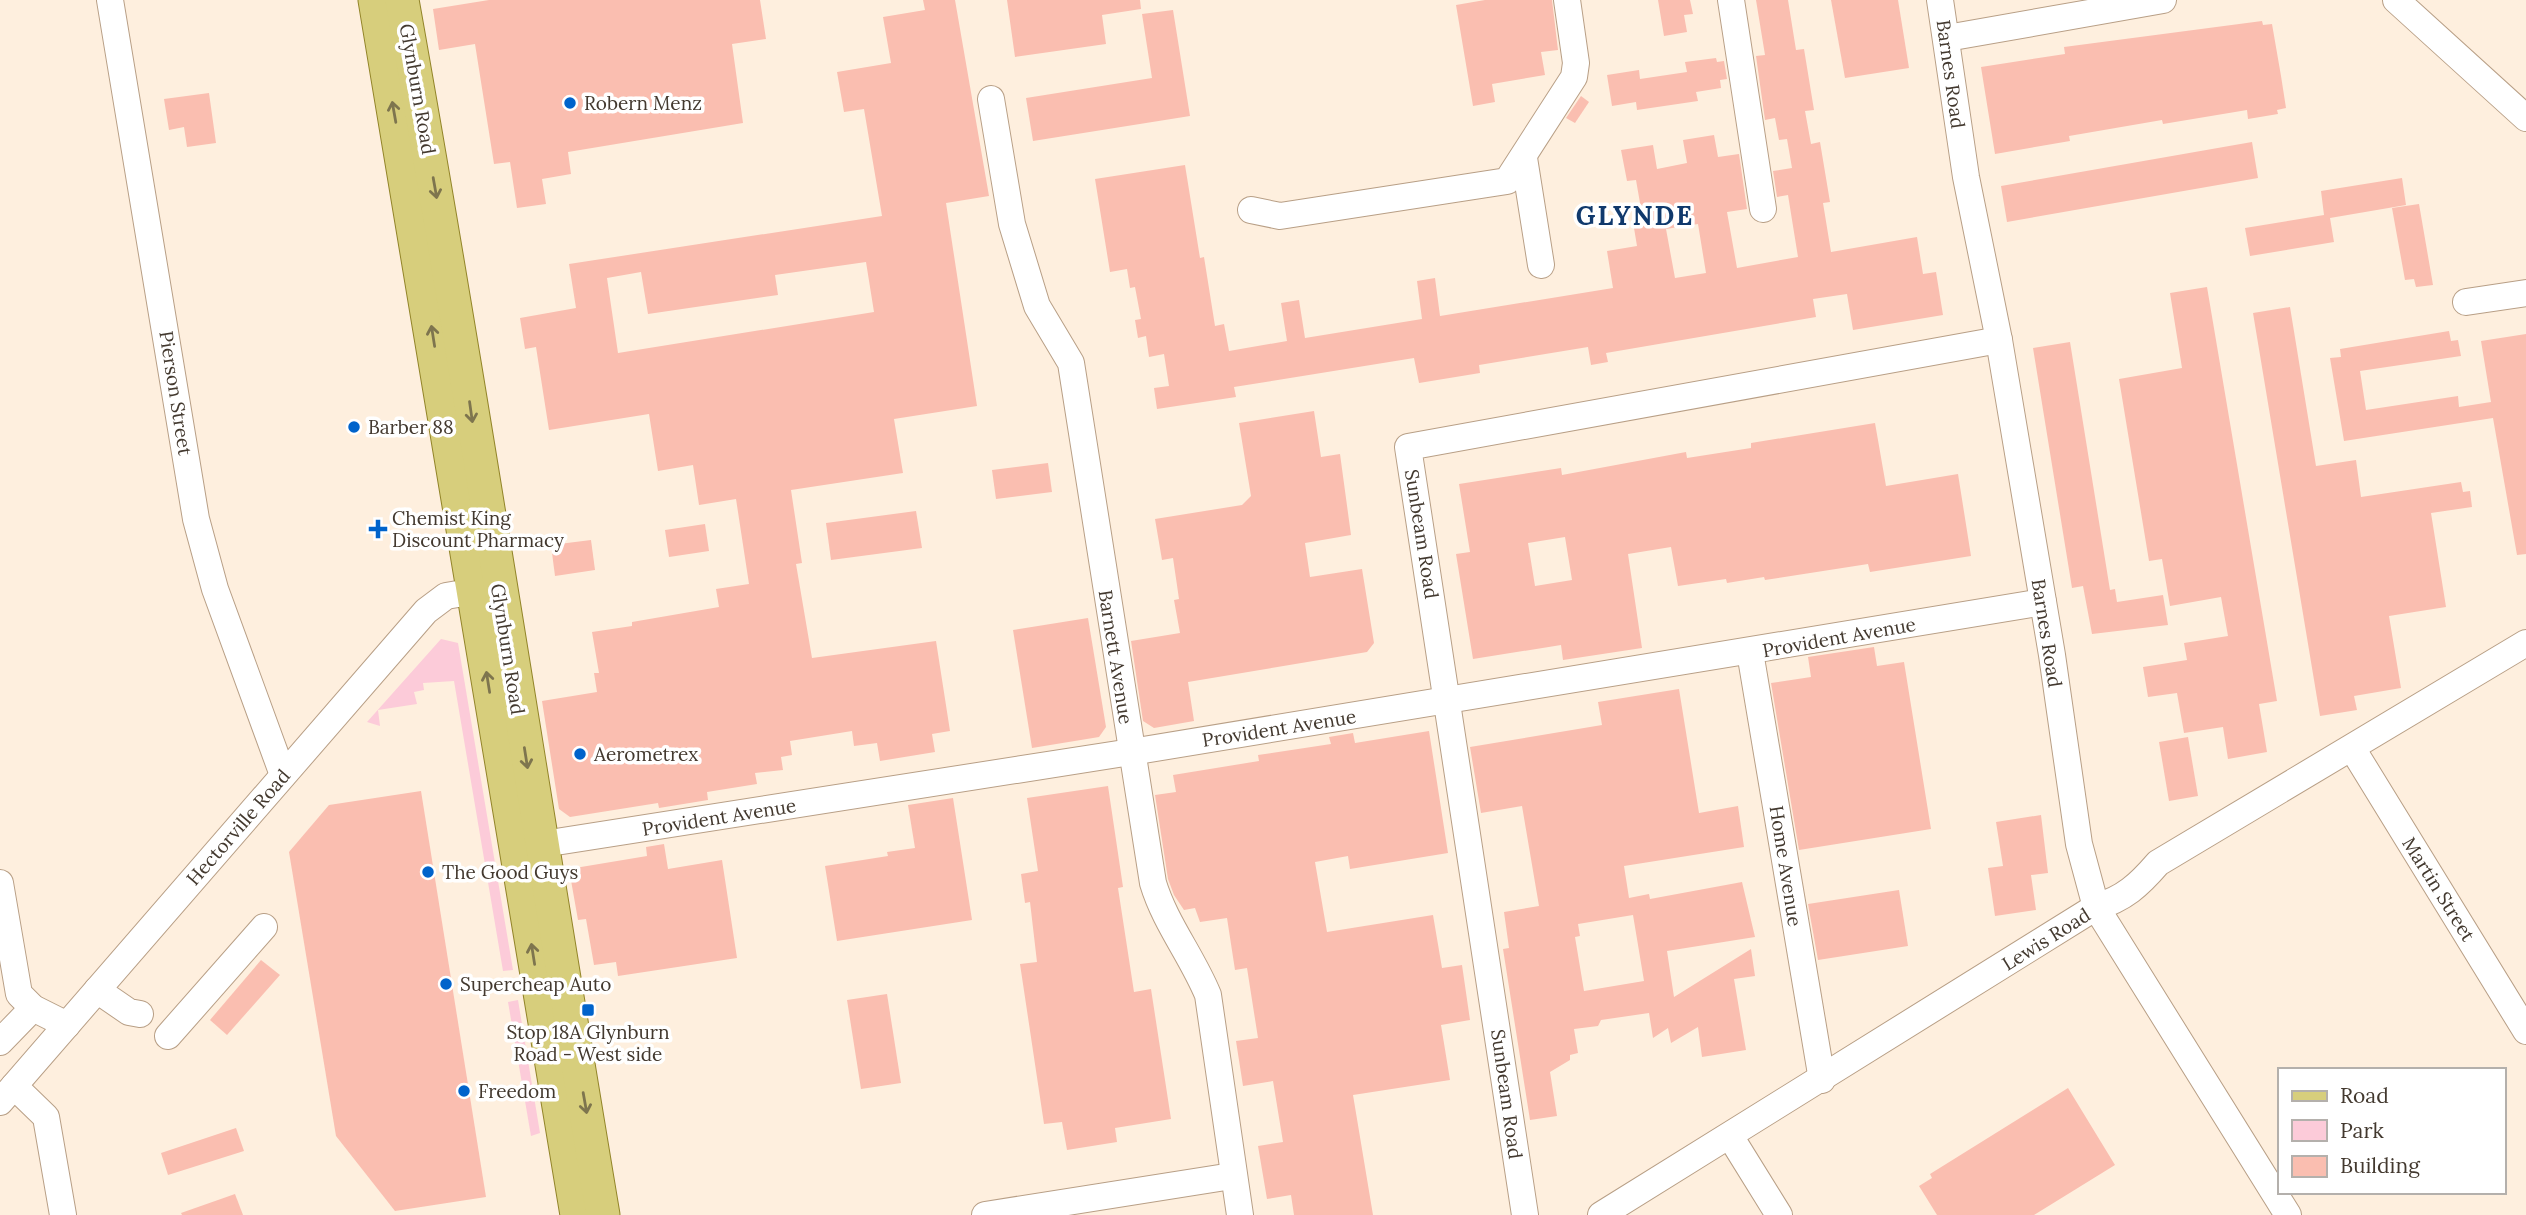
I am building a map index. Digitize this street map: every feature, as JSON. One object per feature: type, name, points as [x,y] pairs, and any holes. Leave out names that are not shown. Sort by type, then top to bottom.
[{"type":"main road","name":"Glynburn Road","points":[[375,0],[486,589],[528,847],[576,1215]]},
{"type":"main road","name":"Glynburn Road","points":[[402,0],[454,293],[486,589]]},
{"type":"main road","name":"Glynburn Road","points":[[528,847],[603,1215]]},
{"type":"street","name":"Pierson Street","points":[[110,0],[196,519],[215,589],[283,775]]},
{"type":"street","points":[[1251,210],[1280,216],[1496,184],[1510,178],[1576,71],[1567,0]]},
{"type":"street","points":[[1731,0],[1763,209]]},
{"type":"street","name":"Barnes Road","points":[[1940,0],[1966,177],[1999,340],[2043,602],[2079,844],[2096,907],[2288,1215]]},
{"type":"street","points":[[1947,37],[2163,0]]},
{"type":"street","points":[[2396,0],[2526,118]]},
{"type":"street","name":"Barnett Avenue","points":[[990,99],[1012,224],[1037,306],[1071,363],[1131,752],[1159,903],[1199,973],[1208,995],[1232,1176],[1240,1215]]},
{"type":"street","points":[[1524,158],[1541,265]]},
{"type":"street","points":[[2466,302],[2526,293]]},
{"type":"street","name":"Sunbeam Road","points":[[1525,1215],[1449,701],[1408,447],[1999,340]]},
{"type":"street","name":"Hectorville Road","points":[[7,1094],[426,611],[446,596],[486,589]]},
{"type":"street","name":"Provident Avenue","points":[[528,847],[1449,701],[2043,602]]},
{"type":"street","name":"Lewis Road","points":[[1601,1215],[1822,1080],[2096,907],[2114,902],[2136,888],[2158,863],[2526,643]]},
{"type":"street","name":"Home Avenue","points":[[1750,652],[1822,1080]]},
{"type":"street","name":"Martin Street","points":[[2351,748],[2526,1031]]},
{"type":"street","points":[[0,883],[19,994],[33,1008],[67,1025]]},
{"type":"street","points":[[168,1036],[264,927]]},
{"type":"street","points":[[0,1042],[33,1008]]},
{"type":"street","points":[[7,1094],[46,1117],[63,1215]]},
{"type":"street","points":[[1730,1136],[1779,1215]]},
{"type":"street","points":[[985,1215],[1232,1176]]},
{"type":"green space","points":[[441,639],[458,643],[513,970],[503,971],[454,681],[423,683],[424,690],[414,692],[417,704],[378,710],[380,726],[367,722]]},
{"type":"green space","points":[[518,1000],[540,1133],[531,1136],[508,1002]]},
{"type":"building","name":"Robern Menz","points":[[489,0],[760,0],[766,39],[732,44],[743,123],[568,152],[571,174],[542,179],[546,204],[517,208],[510,162],[494,164],[475,44],[439,50],[433,9]]},
{"type":"building","points":[[923,0],[955,0],[989,196],[946,203],[977,406],[894,419],[903,473],[791,490],[802,563],[796,564],[812,658],[936,641],[950,731],[932,734],[935,752],[880,761],[877,743],[854,746],[852,731],[790,741],[792,755],[781,757],[783,770],[755,773],[757,784],[707,792],[708,800],[659,808],[658,803],[570,817],[559,809],[542,701],[597,692],[594,673],[599,673],[592,632],[719,607],[716,589],[749,584],[736,499],[699,505],[693,465],[658,471],[649,414],[549,430],[536,347],[525,349],[520,318],[576,308],[569,264],[882,216],[864,109],[844,112],[837,72],[891,63],[883,17],[925,10]],"holes":[[[866,262],[874,312],[618,353],[607,278],[641,272],[648,314],[778,295],[775,275]]]},
{"type":"building","points":[[1007,0],[1140,0],[1141,9],[1102,15],[1106,44],[1015,57]]},
{"type":"building","points":[[1485,0],[1552,0],[1558,50],[1541,52],[1545,75],[1492,84],[1495,102],[1473,106],[1456,5]]},
{"type":"building","points":[[1658,0],[1690,0],[1693,14],[1684,15],[1687,32],[1664,36]]},
{"type":"building","points":[[1756,0],[1788,0],[1796,50],[1804,49],[1814,110],[1805,111],[1811,144],[1820,142],[1830,202],[1823,203],[1831,252],[1917,237],[1923,274],[1936,272],[1943,315],[1853,330],[1847,294],[1813,299],[1816,317],[1606,353],[1608,362],[1591,365],[1588,347],[1479,365],[1480,373],[1419,383],[1414,358],[1234,387],[1236,397],[1157,409],[1154,388],[1169,386],[1164,354],[1149,357],[1146,336],[1138,338],[1135,320],[1141,319],[1135,287],[1130,288],[1127,269],[1110,272],[1095,179],[1185,165],[1200,258],[1204,257],[1215,326],[1224,324],[1229,351],[1287,341],[1281,303],[1299,300],[1305,338],[1422,319],[1417,281],[1435,278],[1440,316],[1613,288],[1607,251],[1637,246],[1634,228],[1644,226],[1636,180],[1627,181],[1621,150],[1653,145],[1657,169],[1687,163],[1683,140],[1714,135],[1718,157],[1739,154],[1747,209],[1727,212],[1737,268],[1798,257],[1788,195],[1777,197],[1773,171],[1792,168],[1787,139],[1779,140],[1775,118],[1765,120],[1756,56],[1765,55]],"holes":[[[1698,224],[1706,273],[1675,278],[1666,229]]]},
{"type":"building","points":[[1831,0],[1898,0],[1909,68],[1845,78]]},
{"type":"building","points":[[1173,10],[1190,116],[1033,141],[1026,98],[1152,78],[1142,14]]},
{"type":"building","points":[[2262,21],[2263,25],[2272,24],[2281,76],[2286,108],[2277,110],[2278,114],[2248,119],[2247,110],[2163,124],[2162,120],[2069,136],[2070,141],[1995,154],[1981,67],[2065,54],[2064,47]]},
{"type":"building","points":[[1716,58],[1717,62],[1724,61],[1727,79],[1720,80],[1721,88],[1696,92],[1698,101],[1637,110],[1636,102],[1612,106],[1607,75],[1639,70],[1640,79],[1687,72],[1685,62]]},
{"type":"building","points":[[209,93],[216,143],[187,147],[184,127],[169,130],[164,99]]},
{"type":"building","points":[[1581,96],[1589,102],[1575,123],[1566,118]]},
{"type":"building","points":[[2252,142],[2258,178],[2007,222],[2001,186]]},
{"type":"building","points":[[2402,178],[2406,205],[2330,218],[2334,242],[2250,256],[2245,228],[2324,215],[2321,191]]},
{"type":"building","points":[[2419,204],[2433,285],[2416,287],[2414,279],[2405,280],[2392,208]]},
{"type":"building","points":[[2207,287],[2277,701],[2259,704],[2267,752],[2228,759],[2223,727],[2184,733],[2177,693],[2148,697],[2143,667],[2187,660],[2184,643],[2228,636],[2221,597],[2170,606],[2162,559],[2149,561],[2119,379],[2182,368],[2170,293]]},
{"type":"building","points":[[2290,307],[2316,466],[2356,460],[2361,497],[2461,482],[2463,492],[2470,491],[2472,507],[2431,513],[2446,607],[2389,616],[2401,688],[2354,696],[2357,710],[2320,716],[2253,313]]},
{"type":"building","points":[[2449,331],[2451,341],[2458,340],[2461,356],[2360,371],[2366,410],[2458,396],[2459,407],[2491,402],[2481,341],[2526,334],[2526,554],[2517,555],[2493,418],[2344,441],[2330,358],[2341,357],[2340,349]]},
{"type":"building","points":[[2070,342],[2110,590],[2115,589],[2117,602],[2163,595],[2168,625],[2092,634],[2083,586],[2072,588],[2033,348]]},
{"type":"building","points":[[1314,411],[1321,457],[1340,454],[1351,535],[1305,543],[1310,577],[1362,569],[1374,643],[1367,652],[1188,682],[1194,721],[1154,728],[1143,721],[1131,641],[1180,633],[1174,600],[1179,599],[1173,558],[1162,560],[1155,519],[1242,505],[1251,496],[1239,423]]},
{"type":"building","points":[[1875,423],[1886,486],[1958,474],[1971,556],[1870,572],[1868,564],[1765,580],[1764,577],[1727,583],[1726,579],[1678,586],[1671,547],[1628,554],[1642,648],[1563,660],[1561,645],[1473,659],[1456,554],[1470,552],[1459,484],[1561,468],[1562,475],[1686,452],[1687,458],[1751,448],[1751,443]],"holes":[[[1565,537],[1572,580],[1535,586],[1528,543]]]},
{"type":"building","points":[[1048,463],[1052,492],[996,499],[992,470]]},
{"type":"building","points":[[916,511],[922,548],[831,560],[826,523]]},
{"type":"building","points":[[705,524],[709,551],[669,557],[665,530]]},
{"type":"building","points":[[591,540],[595,570],[555,576],[551,545]]},
{"type":"building","points":[[1088,618],[1106,727],[1099,737],[1032,748],[1013,630]]},
{"type":"building","points":[[1874,647],[1877,666],[1904,662],[1931,829],[1799,850],[1771,683],[1811,677],[1808,657]]},
{"type":"building","points":[[1679,689],[1699,813],[1738,806],[1744,847],[1624,866],[1629,898],[1649,894],[1650,899],[1742,882],[1755,937],[1667,951],[1674,997],[1751,949],[1755,976],[1734,979],[1746,1050],[1702,1057],[1698,1027],[1671,1043],[1668,1028],[1653,1038],[1649,1013],[1601,1020],[1598,1026],[1574,1029],[1578,1053],[1570,1055],[1570,1060],[1550,1072],[1557,1116],[1530,1120],[1503,949],[1509,948],[1504,912],[1539,906],[1522,806],[1481,813],[1470,747],[1602,725],[1598,702]],"holes":[[[1633,915],[1644,981],[1584,991],[1575,937],[1580,936],[1578,924]]]},
{"type":"building","points":[[1429,731],[1448,853],[1350,869],[1348,856],[1315,862],[1327,932],[1433,915],[1442,968],[1462,965],[1470,1020],[1441,1025],[1450,1080],[1353,1095],[1373,1215],[1294,1215],[1291,1195],[1267,1199],[1258,1146],[1283,1142],[1273,1081],[1243,1086],[1236,1041],[1258,1038],[1247,968],[1235,970],[1227,918],[1200,922],[1195,908],[1184,910],[1174,895],[1168,879],[1155,795],[1176,792],[1173,775],[1259,761],[1258,755],[1331,744],[1329,737],[1353,733],[1355,743]]},
{"type":"building","points":[[2188,737],[2198,796],[2169,801],[2159,742]]},
{"type":"building","points":[[1108,786],[1123,887],[1118,888],[1134,992],[1151,989],[1171,1119],[1115,1128],[1117,1142],[1067,1150],[1062,1122],[1044,1124],[1020,964],[1037,962],[1030,902],[1025,903],[1021,874],[1038,871],[1027,798]]},
{"type":"building","points":[[421,791],[486,1197],[395,1211],[336,1136],[289,852],[329,805]]},
{"type":"building","points":[[953,798],[972,920],[837,941],[825,866],[888,856],[887,852],[915,848],[908,805]]},
{"type":"building","points":[[2041,815],[2048,873],[2031,875],[2036,910],[1995,916],[1988,868],[2003,866],[1996,822]]},
{"type":"building","points":[[664,844],[668,869],[722,860],[737,958],[618,976],[616,962],[594,965],[586,919],[578,920],[569,869],[647,856],[646,847]]},
{"type":"building","points":[[1899,890],[1908,946],[1818,960],[1808,904]]},
{"type":"building","points":[[261,960],[280,975],[227,1035],[210,1020]]},
{"type":"building","points":[[887,994],[901,1083],[861,1089],[847,1000]]},
{"type":"building","points":[[2068,1088],[2115,1165],[2034,1215],[1937,1215],[1919,1186],[1932,1178],[1930,1174]]},
{"type":"building","points":[[236,1128],[244,1151],[168,1175],[161,1153]]},
{"type":"building","points":[[235,1194],[243,1215],[181,1213]]},
{"type":"place","name":"Robern Menz","points":[[570,103]]},
{"type":"place","name":"Barber 88","points":[[354,427]]},
{"type":"place","name":"Chemist King Discount Pharmacy","points":[[378,529]]},
{"type":"place","name":"Aerometrex","points":[[580,754]]},
{"type":"place","name":"The Good Guys","points":[[428,872]]},
{"type":"place","name":"Supercheap Auto","points":[[446,984]]},
{"type":"place","name":"Stop 18A Glynburn Road - West side","points":[[588,1010]]},
{"type":"place","name":"Freedom","points":[[464,1091]]},
{"type":"district","name":"GLYNDE","points":[[1635,215]]}]
